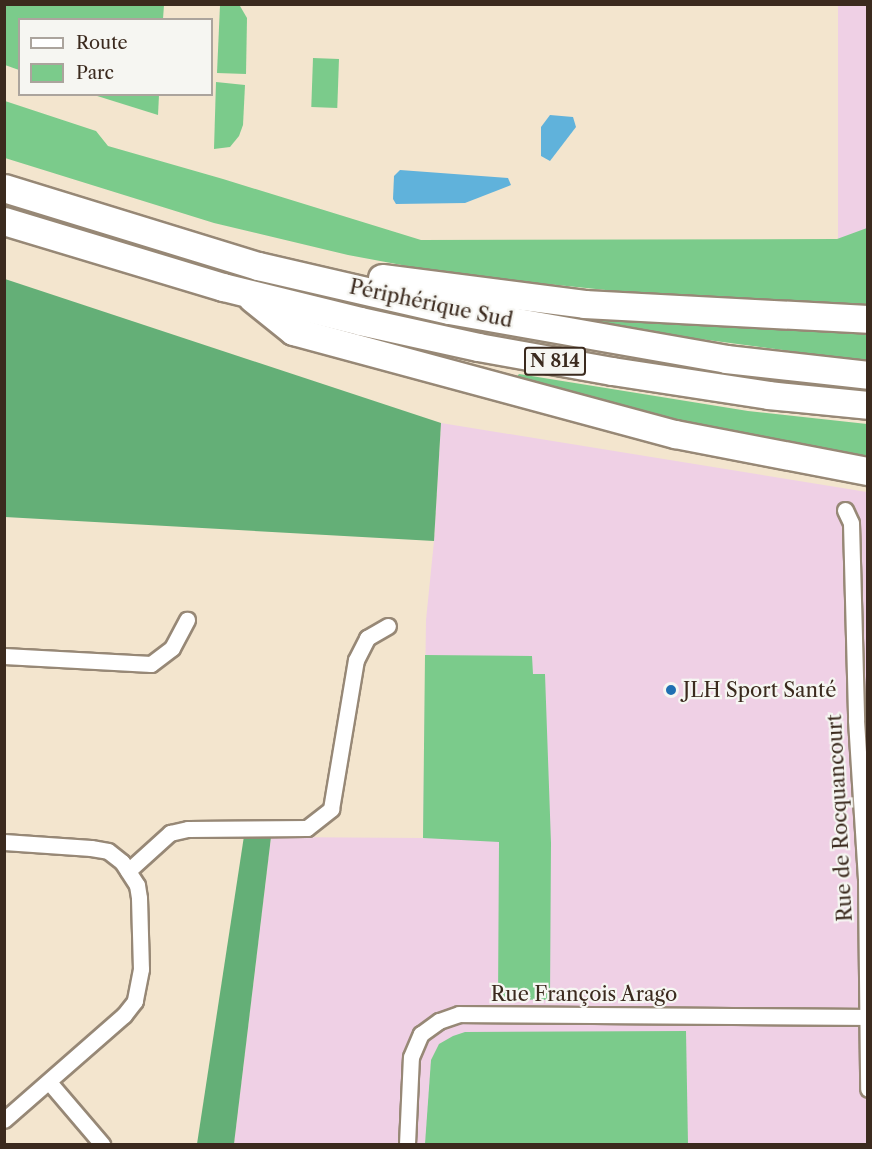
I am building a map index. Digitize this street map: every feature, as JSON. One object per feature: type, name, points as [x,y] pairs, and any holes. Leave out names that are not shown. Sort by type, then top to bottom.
[{"type":"highway","name":"Périphérique Sud","points":[[4,188],[258,266],[448,310],[581,335],[726,358],[867,375]]},
{"type":"highway","name":"Périphérique Sud","points":[[4,221],[246,293],[467,345],[612,372],[768,395],[867,405]]},
{"type":"highway","name":"N 814","points":[[258,266],[312,264],[386,279],[584,304],[867,319]]},
{"type":"highway","name":"N 814","points":[[246,293],[293,331],[675,434],[867,471]]},
{"type":"street","name":"Rue de Rocquancourt","points":[[845,510],[851,523],[856,720],[866,881],[867,1089]]},
{"type":"street","points":[[4,656],[151,664],[172,648],[187,620]]},
{"type":"street","points":[[128,871],[170,833],[188,829],[307,828],[331,809],[356,660],[367,638],[388,626]]},
{"type":"street","points":[[4,842],[108,851],[128,871],[136,885],[139,898],[141,969],[135,1001],[124,1015],[4,1120]]},
{"type":"street","name":"Rue François Arago","points":[[407,1144],[411,1057],[421,1034],[439,1021],[459,1014],[866,1017]]},
{"type":"street","points":[[49,1082],[102,1144]]},
{"type":"shaded area","points":[[838,5],[867,5],[867,239],[838,239]]},
{"type":"shaded area","points":[[441,423],[867,492],[867,1144],[234,1144],[271,837],[423,838],[426,620],[434,541]]},
{"type":"green space","points":[[5,4],[164,4],[163,18],[18,18],[18,70],[5,65]]},
{"type":"green space","points":[[220,5],[240,6],[247,18],[246,74],[217,73]]},
{"type":"green space","points":[[313,58],[339,59],[337,108],[311,107]]},
{"type":"green space","points":[[216,82],[245,85],[243,125],[239,136],[230,147],[214,149]]},
{"type":"green space","points":[[97,96],[159,96],[158,115]]},
{"type":"green space","points":[[5,101],[96,131],[108,146],[421,240],[837,239],[867,228],[867,305],[635,293],[450,274],[348,255],[214,223],[5,158]]},
{"type":"green space","points":[[5,279],[441,423],[434,541],[5,517]]},
{"type":"green space","points":[[533,309],[867,326],[867,361],[670,335],[536,313]]},
{"type":"green space","points":[[519,374],[748,411],[867,424],[867,458],[700,428],[515,379]]},
{"type":"green space","points":[[425,655],[532,656],[533,674],[545,674],[551,843],[550,1000],[498,999],[499,842],[423,838]]},
{"type":"green space","points":[[244,836],[271,837],[234,1144],[197,1144]]},
{"type":"green space","points":[[686,1031],[688,1144],[425,1144],[431,1060],[439,1044],[453,1036],[465,1032]]},
{"type":"water","points":[[550,115],[573,117],[576,127],[550,161],[541,156],[541,127]]},
{"type":"water","points":[[400,170],[508,178],[511,185],[465,203],[396,204],[393,199],[394,176]]},
{"type":"place","name":"JLH Sport Santé","points":[[671,690]]}]
